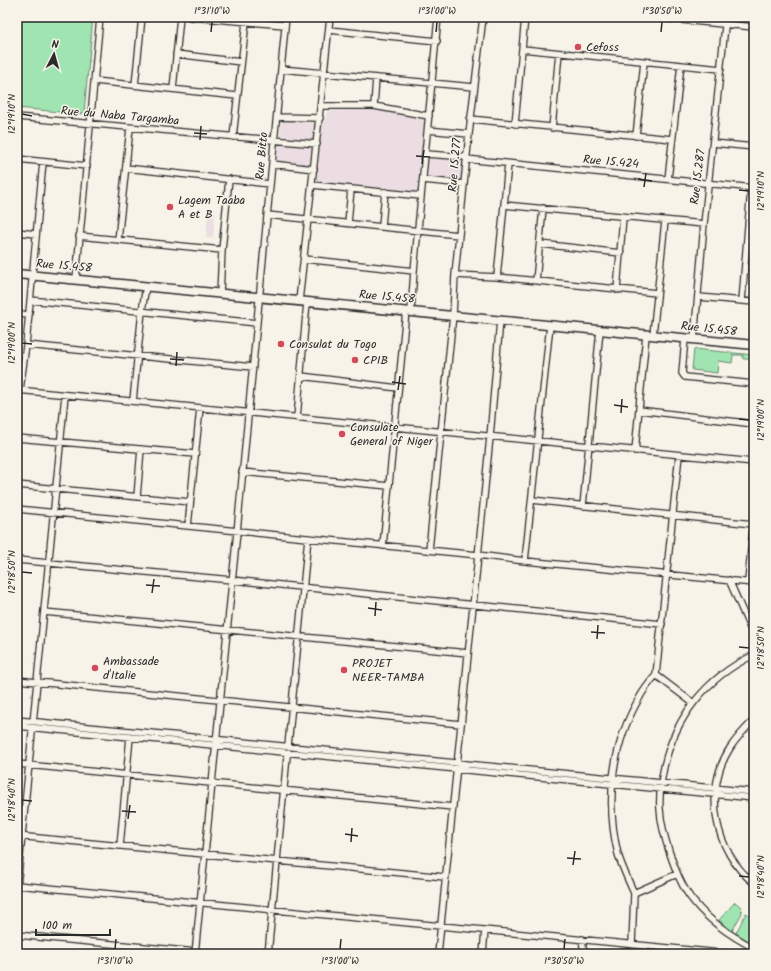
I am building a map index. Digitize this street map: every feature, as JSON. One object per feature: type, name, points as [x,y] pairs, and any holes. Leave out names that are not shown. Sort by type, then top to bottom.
[{"type":"main road","name":"Rue 15.458","points":[[17,274],[453,315],[754,346]]},
{"type":"street","points":[[76,279],[100,17]]},
{"type":"street","points":[[135,84],[142,17]]},
{"type":"street","points":[[173,89],[180,17]]},
{"type":"street","points":[[190,17],[285,25]]},
{"type":"street","name":"Rue Bitto","points":[[195,953],[286,17]]},
{"type":"street","points":[[296,418],[301,376],[304,259],[330,17]]},
{"type":"street","points":[[382,546],[398,388],[414,271],[437,41],[438,17]]},
{"type":"street","name":"Rue 15.277","points":[[429,550],[453,315],[455,275],[466,158],[483,17]]},
{"type":"street","points":[[515,124],[525,17]]},
{"type":"street","points":[[650,17],[687,19],[725,25],[754,27]]},
{"type":"street","name":"Rue 15.287","points":[[694,340],[708,183],[726,17]]},
{"type":"street","points":[[233,137],[246,22]]},
{"type":"street","points":[[329,30],[437,41]]},
{"type":"street","points":[[522,49],[721,70]]},
{"type":"street","points":[[552,128],[559,53]]},
{"type":"street","points":[[176,54],[241,62]]},
{"type":"street","points":[[636,136],[644,62]]},
{"type":"street","points":[[668,179],[681,65]]},
{"type":"street","points":[[281,69],[474,87]]},
{"type":"street","points":[[374,106],[376,78]]},
{"type":"street","points":[[95,81],[135,84],[237,96]]},
{"type":"street","points":[[321,106],[374,106],[429,116]]},
{"type":"street","name":"Rue du Naba Targamba","points":[[17,117],[317,144]]},
{"type":"street","points":[[276,117],[320,118]]},
{"type":"street","points":[[470,119],[672,139]]},
{"type":"street","points":[[118,240],[130,128]]},
{"type":"street","points":[[428,130],[469,134]]},
{"type":"street","points":[[713,143],[754,147]]},
{"type":"street","name":"Rue 15.424","points":[[426,154],[508,164],[752,188]]},
{"type":"street","points":[[17,159],[87,166]]},
{"type":"street","points":[[43,162],[26,345],[18,390],[754,462]]},
{"type":"street","points":[[272,164],[314,169]]},
{"type":"street","points":[[497,277],[508,164]]},
{"type":"street","points":[[126,168],[270,184]]},
{"type":"street","points":[[220,294],[222,250],[229,179]]},
{"type":"street","points":[[423,180],[464,184]]},
{"type":"street","points":[[312,185],[421,196]]},
{"type":"street","points":[[742,301],[751,230],[752,188]]},
{"type":"street","points":[[348,223],[350,189]]},
{"type":"street","points":[[382,226],[385,192]]},
{"type":"street","points":[[504,204],[704,224]]},
{"type":"street","points":[[536,281],[543,208]]},
{"type":"street","points":[[267,215],[459,235]]},
{"type":"street","points":[[617,290],[623,217]]},
{"type":"street","points":[[635,451],[657,293],[665,221]]},
{"type":"street","points":[[17,232],[36,234]]},
{"type":"street","points":[[79,236],[222,250]]},
{"type":"street","points":[[540,244],[621,252]]},
{"type":"street","points":[[304,259],[414,271]]},
{"type":"street","points":[[455,275],[497,277],[657,293]]},
{"type":"street","points":[[133,401],[146,286]]},
{"type":"street","points":[[698,297],[754,302]]},
{"type":"street","points":[[30,300],[257,323]]},
{"type":"street","points":[[17,314],[29,315]]},
{"type":"street","points":[[438,954],[454,807],[500,320]]},
{"type":"street","points":[[525,561],[550,325]]},
{"type":"street","points":[[583,506],[600,330]]},
{"type":"street","points":[[685,339],[682,373],[685,377],[754,384]]},
{"type":"street","points":[[26,345],[137,355],[253,368]]},
{"type":"street","points":[[301,376],[398,388]]},
{"type":"street","points":[[66,395],[38,682],[20,836],[17,886],[731,954]]},
{"type":"street","points":[[188,526],[200,408]]},
{"type":"street","points":[[640,410],[754,424]]},
{"type":"street","points":[[17,438],[195,454]]},
{"type":"street","points":[[137,496],[141,449]]},
{"type":"street","points":[[632,944],[634,894],[618,854],[612,815],[612,778],[622,735],[630,716],[640,697],[656,675],[679,455]]},
{"type":"street","points":[[242,472],[389,486]]},
{"type":"street","points":[[17,485],[190,502]]},
{"type":"street","points":[[532,500],[753,524]]},
{"type":"street","points":[[17,509],[525,561],[751,582],[754,516]]},
{"type":"street","points":[[268,954],[308,538]]},
{"type":"street","points":[[17,560],[303,587],[662,624]]},
{"type":"street","points":[[729,580],[754,636]]},
{"type":"street","points":[[44,612],[468,653]]},
{"type":"street","points":[[754,655],[726,672],[711,684],[692,703],[674,735],[667,755],[660,789],[662,825],[665,840],[677,874],[694,902],[708,917],[723,930],[754,948]]},
{"type":"street","points":[[656,675],[692,703]]},
{"type":"street","points":[[17,680],[461,724]]},
{"type":"street","points":[[17,720],[33,725],[130,737],[215,742]]},
{"type":"street","points":[[754,720],[741,732],[729,748],[722,763],[716,791],[716,810],[719,830],[726,848],[736,865],[754,882]]},
{"type":"street","points":[[17,726],[33,725],[556,775],[661,782],[754,798]]},
{"type":"street","points":[[120,846],[130,737]]},
{"type":"street","points":[[17,764],[454,807]]},
{"type":"street","points":[[556,775],[612,784],[660,789],[754,792]]},
{"type":"street","points":[[20,836],[204,853],[277,862],[446,877]]},
{"type":"street","points":[[634,894],[677,874]]},
{"type":"street","points":[[483,954],[485,930]]},
{"type":"street","points":[[17,934],[195,953],[218,954]]},
{"type":"street","points":[[582,939],[584,954]]},
{"type":"street","points":[[119,954],[120,945]]},
{"type":"street","points":[[670,954],[675,948]]},
{"type":"shaded area","points":[[372,109],[426,117],[422,155],[464,159],[461,188],[419,183],[418,194],[316,184],[317,168],[276,163],[282,120],[324,124],[327,111]]},
{"type":"shaded area","points":[[208,211],[215,211],[213,238],[206,238]]},
{"type":"green space","points":[[17,17],[93,17],[84,112],[81,114],[17,108]]},
{"type":"green space","points":[[694,349],[754,355],[754,359],[743,359],[743,355],[733,355],[732,363],[718,361],[717,373],[692,370]]},
{"type":"green space","points":[[735,902],[741,907],[742,913],[732,931],[719,920]]},
{"type":"green space","points":[[746,913],[753,917],[754,916],[754,943],[744,939],[736,933]]},
{"type":"place","name":"Cefoss","points":[[578,47]]},
{"type":"place","name":"Lagem Taaba A et B","points":[[170,207]]},
{"type":"place","name":"Consulat du Togo","points":[[281,344]]},
{"type":"place","name":"CPIB","points":[[355,360]]},
{"type":"place","name":"Consulate General of Niger","points":[[342,434]]},
{"type":"place","name":"Ambassade d'Italie","points":[[95,668]]},
{"type":"place","name":"PROJET NEER-TAMBA","points":[[344,670]]}]
